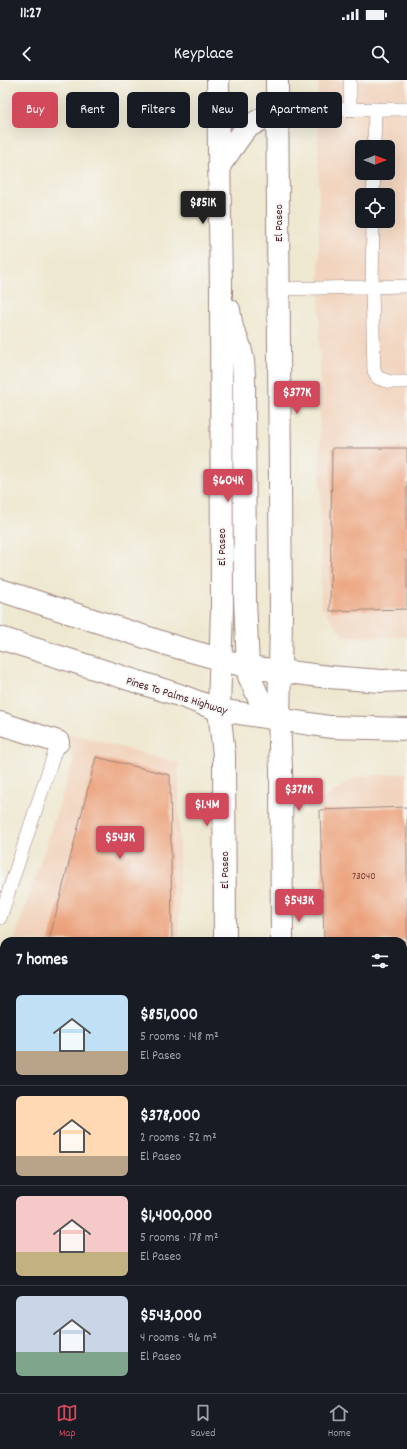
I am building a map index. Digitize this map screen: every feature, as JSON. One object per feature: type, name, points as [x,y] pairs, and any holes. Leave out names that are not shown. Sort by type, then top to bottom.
[{"type":"street","name":"El Paseo","points":[[218,80],[221,266],[222,608],[219,710],[224,755],[225,937]]},
{"type":"street","points":[[219,166],[256,116]]},
{"type":"street","name":"El Paseo","points":[[276,128],[280,671],[277,720],[281,768],[282,937]]},
{"type":"street","points":[[221,266],[232,328],[240,347],[244,369],[245,600],[248,668],[249,676],[262,705],[277,720]]},
{"type":"street","points":[[0,590],[173,646],[248,668],[336,678],[381,681],[407,680]]},
{"type":"street","name":"Pines To Palms Highway","points":[[0,638],[179,695],[219,710],[330,727],[407,729]]},
{"type":"street","points":[[0,723],[58,742]]},
{"type":"lane","points":[[350,80],[350,110]]},
{"type":"lane","points":[[342,108],[350,110],[407,109]]},
{"type":"lane","points":[[374,140],[375,109]]},
{"type":"lane","points":[[373,228],[372,287],[374,371],[378,378],[390,382],[407,382]]},
{"type":"lane","points":[[278,289],[407,286]]},
{"type":"lane","points":[[0,918],[58,742]]},
{"type":"shaded area","points":[[318,80],[407,80],[407,637],[344,637],[321,606],[318,128],[342,128],[342,92],[318,92]]},
{"type":"shaded area","points":[[68,733],[179,763],[179,937],[15,937],[73,762]]},
{"type":"shaded area","points":[[407,773],[407,937],[324,937],[319,800],[359,776]]},
{"type":"building","points":[[332,448],[407,448],[407,609],[330,611]]},
{"type":"building","points":[[96,757],[170,775],[172,937],[50,937]]},
{"type":"building","points":[[407,807],[407,937],[324,937],[320,810]]}]
